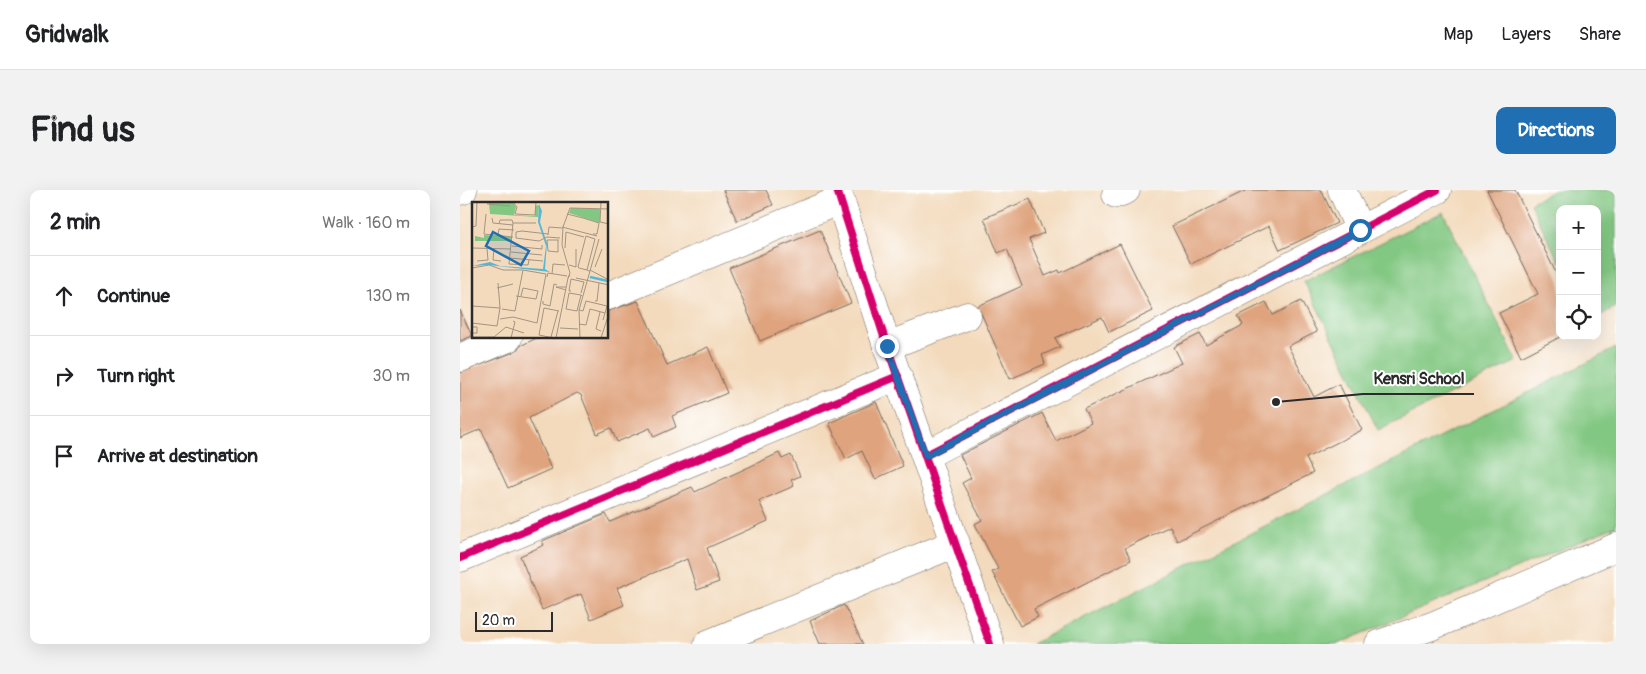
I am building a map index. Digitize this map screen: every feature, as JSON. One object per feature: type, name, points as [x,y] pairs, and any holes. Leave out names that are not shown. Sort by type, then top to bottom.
[{"type":"street","points":[[1342,190],[1360,230]]},
{"type":"street","points":[[926,456],[1437,190]]},
{"type":"street","points":[[609,296],[838,195],[887,346],[990,644]]},
{"type":"street","points":[[887,346],[967,316]]},
{"type":"street","points":[[460,358],[506,339]]},
{"type":"street","points":[[460,558],[898,376]]},
{"type":"street","points":[[708,644],[956,543]]},
{"type":"street","points":[[1379,644],[1435,635],[1616,547]]},
{"type":"green space","points":[[1555,190],[1616,190],[1616,307],[1601,315],[1601,205],[1556,205],[1556,255],[1530,203]]},
{"type":"green space","points":[[1443,212],[1517,361],[1378,430],[1304,281]]},
{"type":"green space","points":[[1616,348],[1616,526],[1338,644],[1032,644]]},
{"type":"building","points":[[723,190],[766,190],[773,205],[737,221]]},
{"type":"building","points":[[1247,190],[1321,190],[1337,223],[1280,250],[1269,226],[1191,264],[1172,226]]},
{"type":"building","points":[[1487,190],[1515,190],[1556,273],[1556,339],[1521,357],[1499,313],[1538,294]]},
{"type":"building","points":[[1030,199],[1044,233],[1029,239],[1045,276],[1059,270],[1060,273],[1120,244],[1153,311],[1109,332],[1102,317],[1055,338],[1060,347],[1042,355],[1045,364],[1010,379],[978,306],[1022,286],[1007,249],[998,253],[984,218]]},
{"type":"building","points":[[820,230],[851,303],[760,341],[729,268]]},
{"type":"building","points":[[638,301],[667,365],[708,347],[727,393],[672,416],[676,427],[654,437],[650,428],[617,442],[611,428],[597,434],[581,395],[577,393],[529,418],[551,469],[508,488],[481,429],[460,438],[460,373],[514,352],[522,345],[535,339],[609,339],[609,311]]},
{"type":"building","points":[[1301,301],[1317,332],[1288,346],[1314,397],[1339,384],[1362,430],[1306,458],[1313,473],[1177,541],[1170,526],[1125,548],[1131,560],[1034,609],[1038,617],[1020,626],[992,572],[998,569],[975,524],[982,520],[962,483],[971,478],[960,455],[1042,413],[1056,441],[1091,423],[1084,409],[1182,363],[1174,347],[1200,334],[1206,345],[1243,325],[1238,316],[1266,302],[1273,315]]},
{"type":"building","points":[[460,310],[472,336],[460,341]]},
{"type":"building","points":[[876,402],[903,466],[875,479],[862,451],[846,459],[829,423]]},
{"type":"building","points":[[779,453],[782,459],[791,455],[800,476],[791,480],[794,486],[759,501],[768,521],[707,548],[719,582],[697,590],[687,559],[617,588],[624,605],[591,619],[581,594],[542,610],[520,556],[544,545],[542,541],[606,514],[610,522],[692,487],[695,492]]},
{"type":"building","points":[[844,605],[863,644],[820,644],[810,621]]},
{"type":"cycle path","points":[[837,190],[887,346],[990,644]]},
{"type":"cycle path","points":[[926,455],[1437,190]]},
{"type":"cycle path","points":[[460,558],[898,376]]},
{"type":"place","name":"Kensri School","points":[[1276,402]]},
{"type":"route","points":[[887,346],[926,456],[1360,230]]}]
